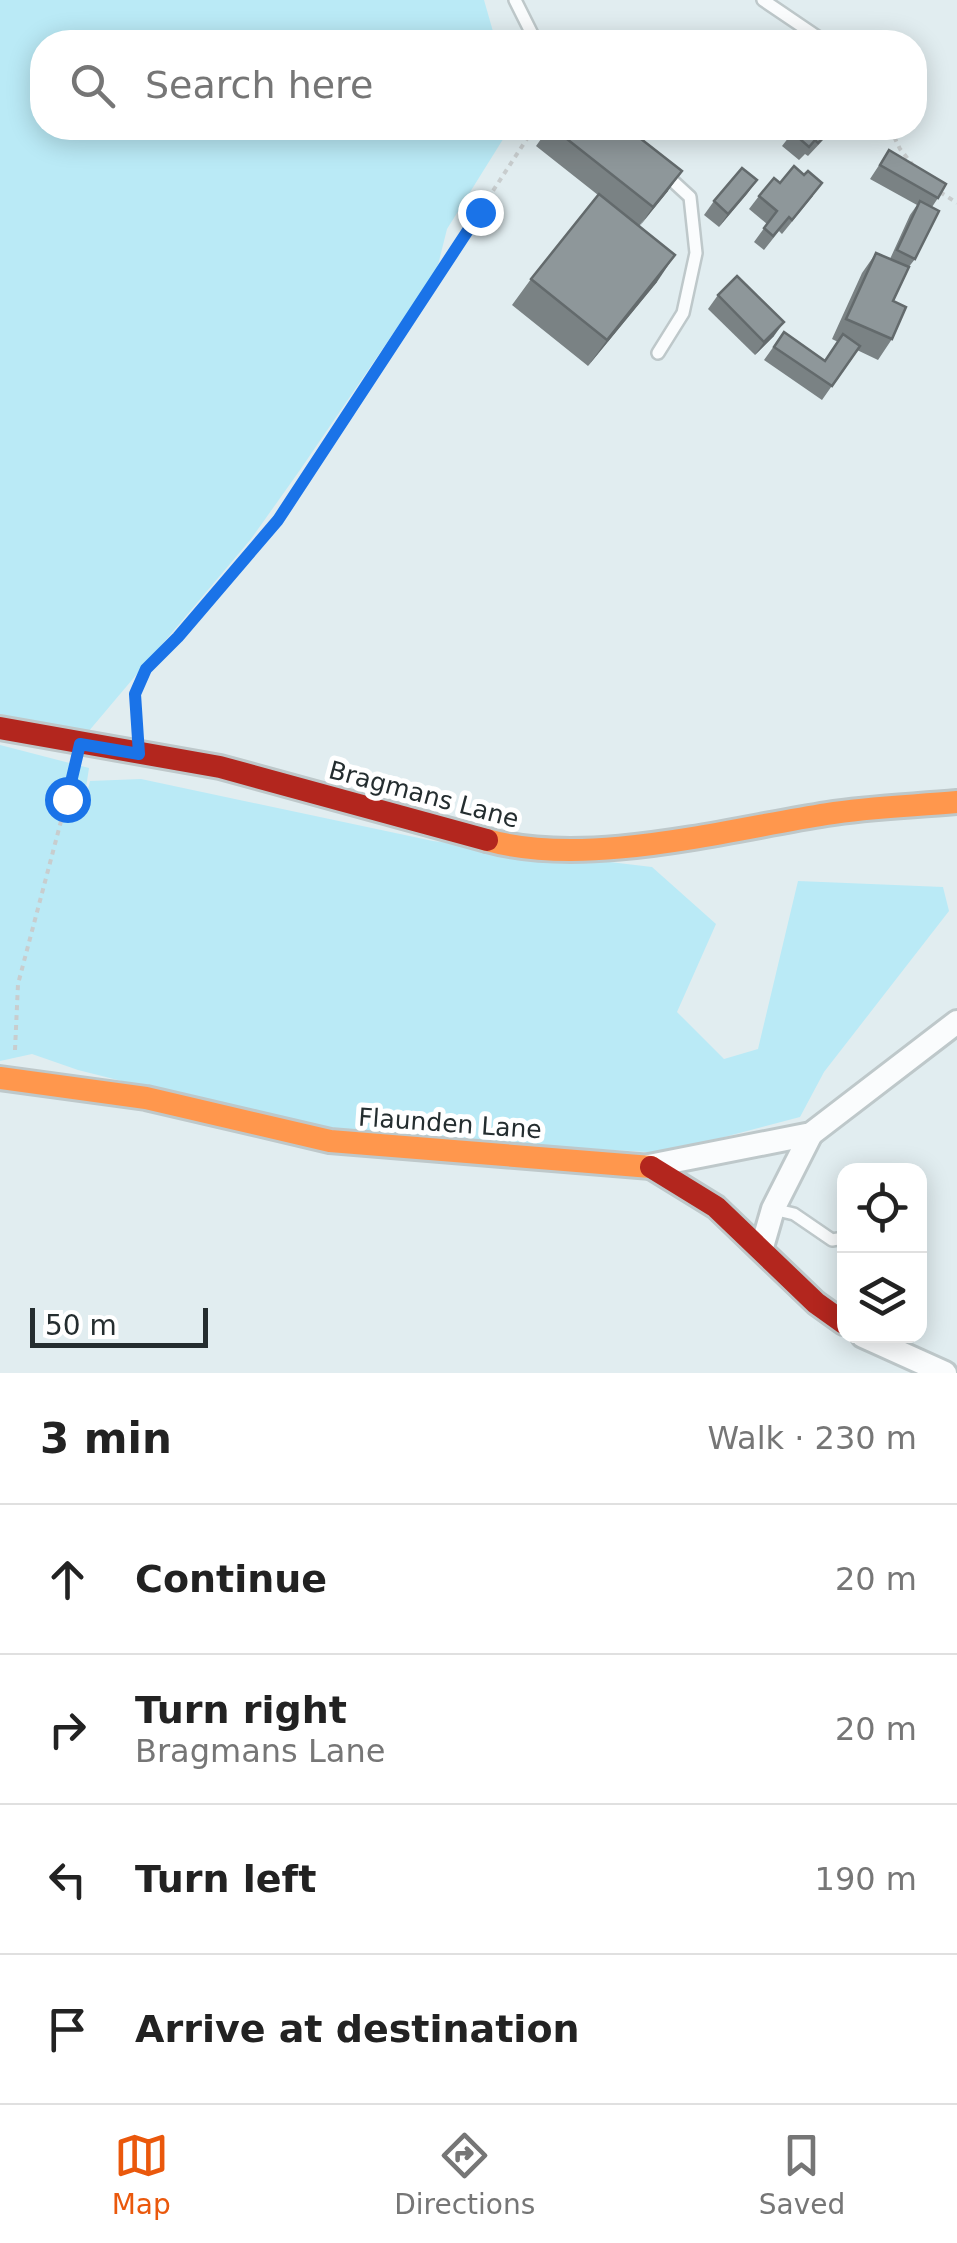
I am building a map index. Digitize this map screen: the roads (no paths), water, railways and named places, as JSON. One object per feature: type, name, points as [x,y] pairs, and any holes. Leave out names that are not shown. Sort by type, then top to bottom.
[{"type":"street","name":"Bragmans Lane","points":[[0,728],[220,767],[522,850],[644,846],[832,813],[957,802]]},
{"type":"street","points":[[762,1247],[773,1208],[811,1134],[957,1022]]},
{"type":"street","name":"Flaunden Lane","points":[[8,1079],[146,1098],[330,1141],[648,1166],[716,1207],[837,1318]]},
{"type":"street","points":[[648,1166],[811,1134]]},
{"type":"street","points":[[879,1343],[945,1373]]},
{"type":"lane","points":[[515,0],[530,30]]},
{"type":"lane","points":[[763,0],[807,30]]},
{"type":"lane","points":[[652,162],[690,197],[696,253],[683,313],[658,353]]},
{"type":"lane","points":[[773,1208],[794,1214],[832,1240],[837,1239]]}]
